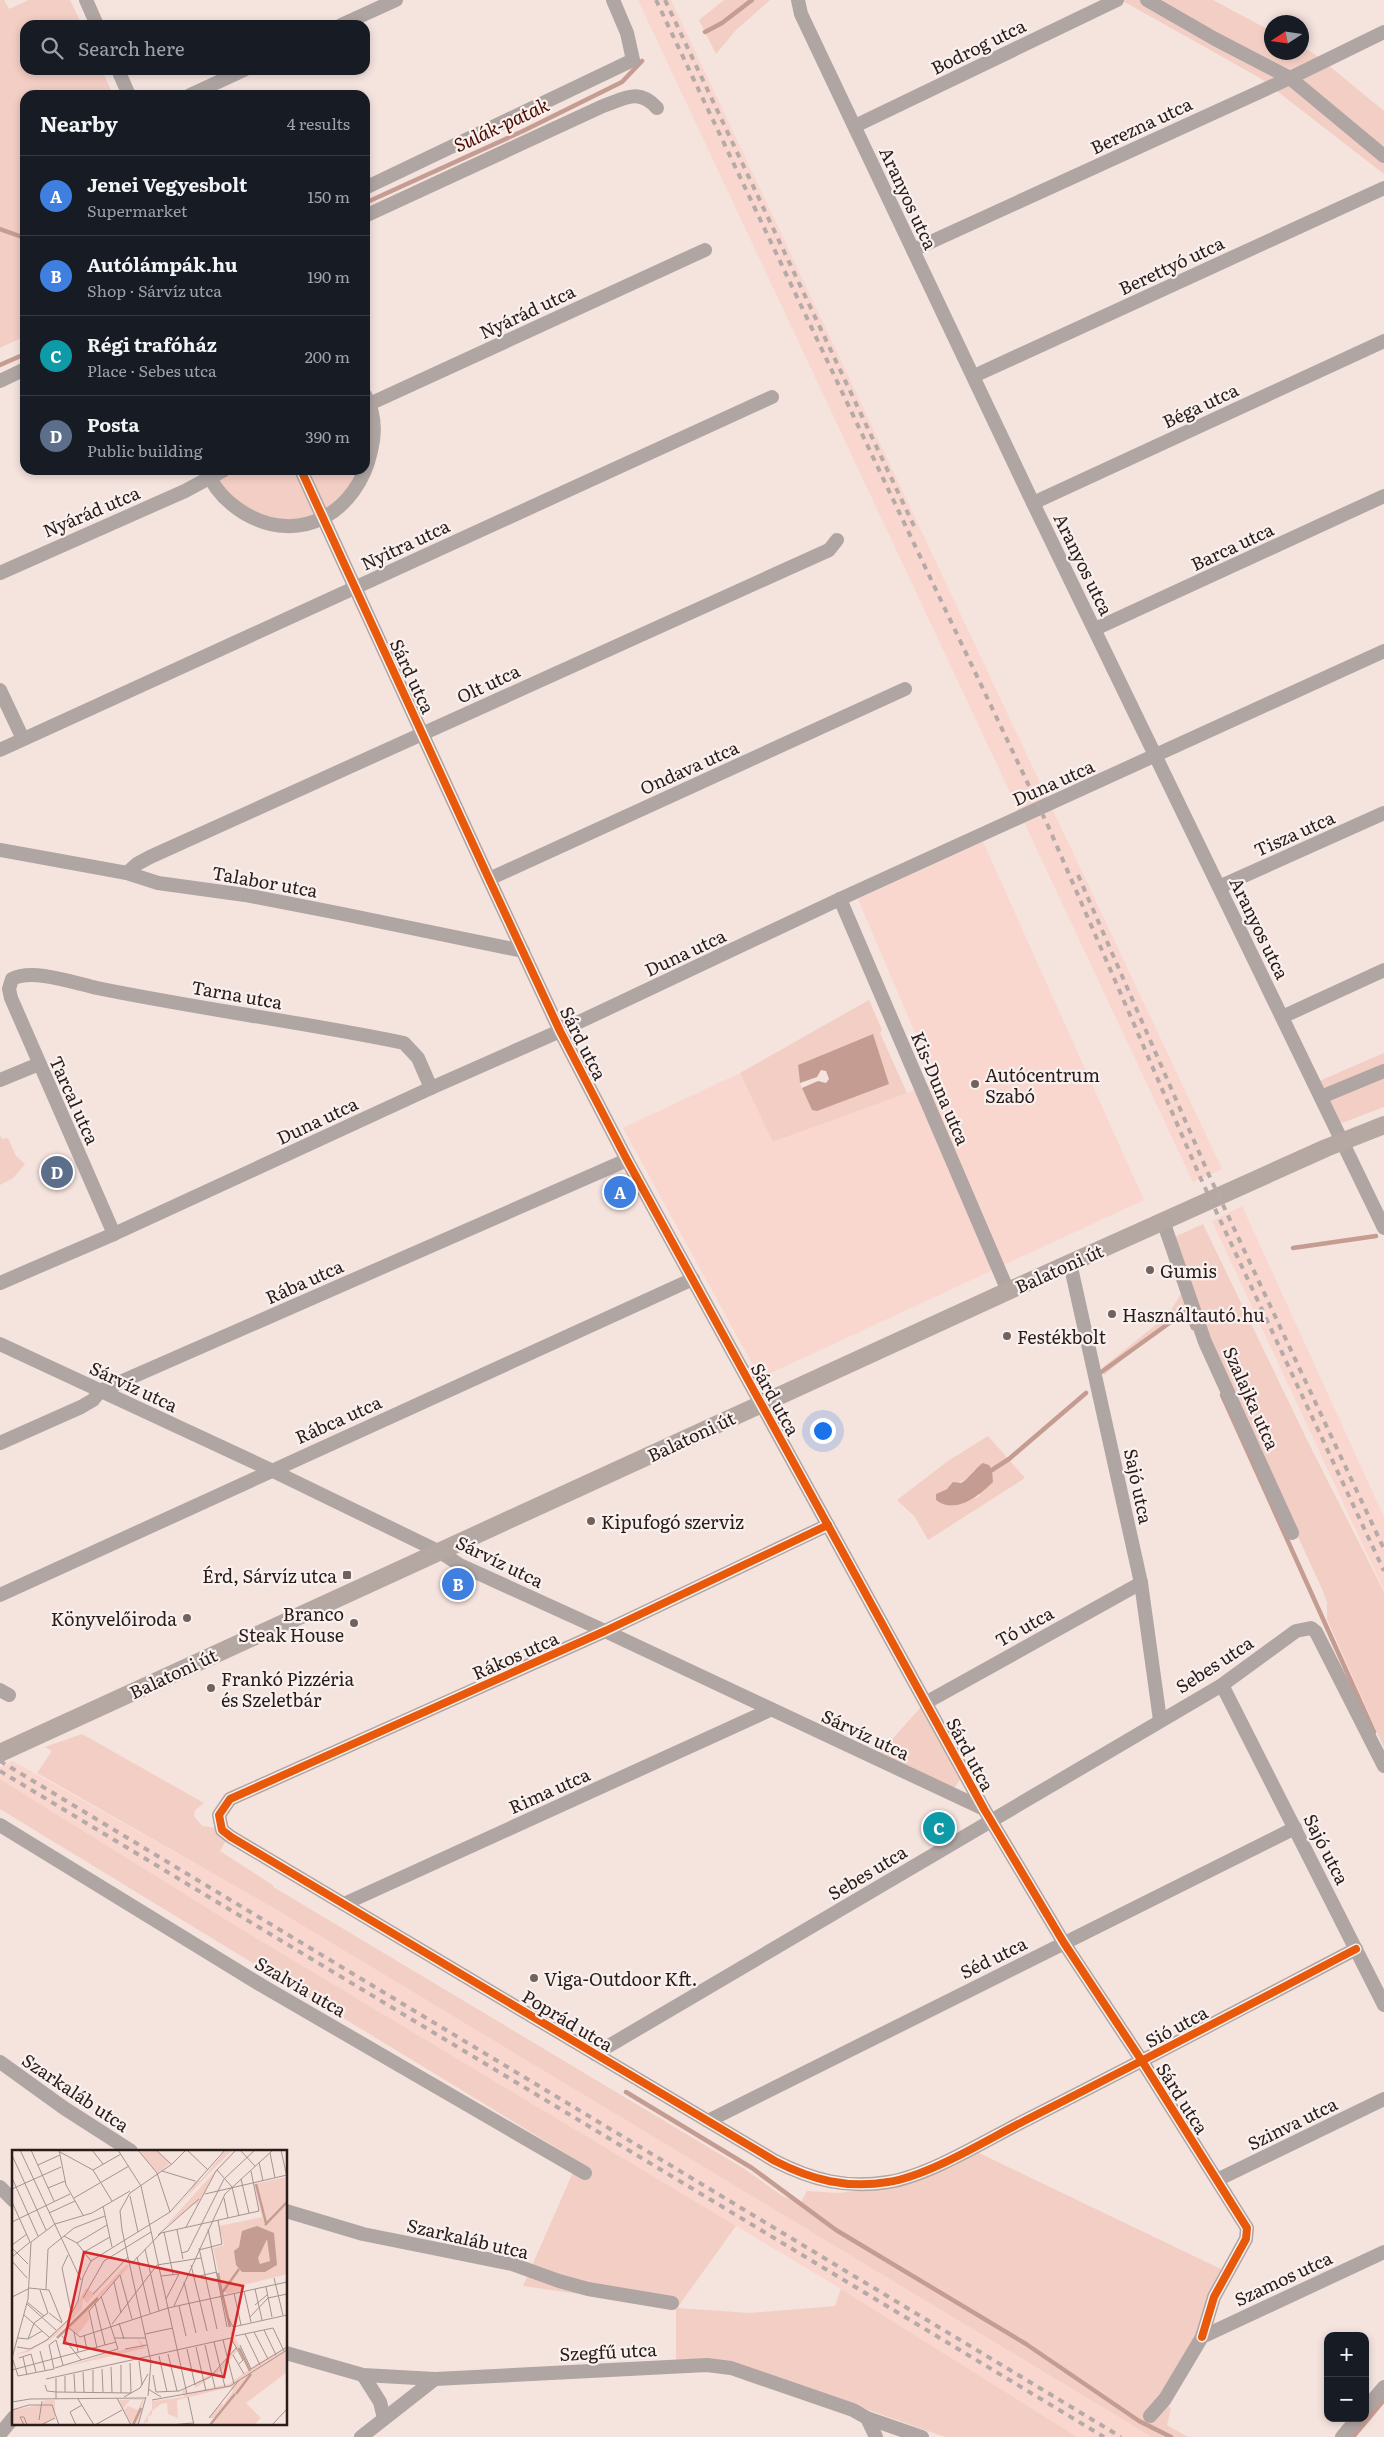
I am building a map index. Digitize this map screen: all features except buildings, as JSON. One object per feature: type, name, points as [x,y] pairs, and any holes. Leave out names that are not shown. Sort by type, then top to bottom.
[{"type":"main road","name":"Balatoni út","points":[[0,1753],[1008,1291],[1384,1125]]},
{"type":"street","points":[[86,0],[95,20]]},
{"type":"street","points":[[352,20],[396,0]]},
{"type":"street","points":[[370,186],[633,60],[626,33],[613,0]]},
{"type":"street","name":"Aranyos utca","points":[[798,0],[801,14],[1033,503],[1384,1228]]},
{"type":"street","name":"Bodrog utca","points":[[855,126],[1117,0]]},
{"type":"street","points":[[1147,0],[1215,39],[1290,78],[1384,156]]},
{"type":"street","name":"Berezna utca","points":[[913,250],[1290,78],[1384,32]]},
{"type":"street","points":[[120,75],[127,90]]},
{"type":"street","points":[[201,90],[233,75]]},
{"type":"street","points":[[370,214],[603,106],[636,96],[648,98],[657,108]]},
{"type":"street","name":"Berettyó utca","points":[[974,376],[1384,188]]},
{"type":"street","name":"Nyárád utca","points":[[370,401],[706,250]]},
{"type":"street","name":"Béga utca","points":[[1033,503],[1384,341]]},
{"type":"street","points":[[0,381],[20,371]]},
{"type":"street","name":"Nyitra utca","points":[[0,750],[772,397]]},
{"type":"street","points":[[370,414],[374,430],[370,450]]},
{"type":"street","name":"Nyárád utca","points":[[0,573],[184,491],[205,475]]},
{"type":"street","points":[[209,475],[226,499],[236,508],[260,520],[285,525],[299,525],[323,518],[346,503],[364,475]]},
{"type":"street","name":"Sárd utca","points":[[303,475],[560,1031],[626,1160],[988,1815],[1064,1943],[1142,2061],[1248,2233],[1214,2297],[1202,2337]]},
{"type":"street","name":"Barca utca","points":[[1095,629],[1384,496]]},
{"type":"street","name":"Olt utca","points":[[127,873],[137,864],[150,857],[829,550],[837,540]]},
{"type":"street","name":"Duna utca","points":[[0,1283],[114,1234],[431,1088],[560,1031],[840,899],[1384,651]]},
{"type":"street","name":"Ondava utca","points":[[489,879],[905,689]]},
{"type":"street","points":[[0,690],[23,739]]},
{"type":"street","name":"Tisza utca","points":[[1219,887],[1384,813]]},
{"type":"street","name":"Talabor utca","points":[[0,850],[127,873],[158,883],[245,895],[523,951]]},
{"type":"street","name":"Kis-Duna utca","points":[[840,899],[1008,1291]]},
{"type":"street","points":[[1282,1017],[1384,970]]},
{"type":"street","name":"Tarna utca","points":[[12,979],[19,975],[42,976],[137,996],[404,1043],[418,1058],[431,1088]]},
{"type":"street","name":"Tarcal utca","points":[[12,979],[11,998],[114,1234]]},
{"type":"street","points":[[0,1080],[39,1064]]},
{"type":"street","points":[[1321,1097],[1384,1071]]},
{"type":"street","name":"Rába utca","points":[[0,1443],[81,1408],[93,1400],[100,1391],[626,1160]]},
{"type":"street","name":"Szalajka utca","points":[[1163,1221],[1205,1342],[1292,1533]]},
{"type":"street","name":"Sajó utca","points":[[1070,1263],[1141,1583],[1160,1720]]},
{"type":"street","name":"Rábca utca","points":[[0,1595],[693,1279]]},
{"type":"street","name":"Sárvíz utca","points":[[0,1344],[271,1470],[440,1552],[460,1565],[605,1631],[988,1815]]},
{"type":"street","name":"Rákos utca","points":[[219,1815],[230,1799],[605,1631],[828,1525]]},
{"type":"street","name":"Tó utca","points":[[927,1702],[1141,1583]]},
{"type":"street","name":"Sebes utca","points":[[595,2054],[988,1815],[1222,1685],[1296,1631],[1311,1628],[1320,1638],[1384,1766]]},
{"type":"street","name":"Sajó utca","points":[[1222,1685],[1384,2005]]},
{"type":"street","name":"Rima utca","points":[[344,1904],[770,1710]]},
{"type":"street","name":"Poprád utca","points":[[219,1815],[222,1830],[231,1838],[708,2120],[775,2162],[829,2182],[858,2186],[906,2178],[929,2168]]},
{"type":"street","name":"Szalvia utca","points":[[0,1825],[261,1984],[585,2174]]},
{"type":"street","name":"Séd utca","points":[[708,2120],[1295,1828]]},
{"type":"street","name":"Sió utca","points":[[929,2168],[1142,2061],[1356,1949]]},
{"type":"street","name":"Szarkaláb utca","points":[[0,2062],[64,2108],[128,2150]]},
{"type":"street","name":"Szinva utca","points":[[1216,2180],[1384,2099]]},
{"type":"street","points":[[0,2187],[12,2199]]},
{"type":"street","name":"Szarkaláb utca","points":[[288,2212],[363,2234],[512,2264],[559,2282],[588,2289],[672,2303]]},
{"type":"street","name":"Szamos utca","points":[[1202,2337],[1384,2252]]},
{"type":"street","points":[[1150,2416],[1165,2399],[1202,2337]]},
{"type":"street","name":"Szegfű utca","points":[[288,2354],[363,2375],[435,2379],[707,2365],[731,2368],[853,2410],[867,2418],[922,2437]]},
{"type":"street","points":[[363,2375],[380,2402],[384,2418]]},
{"type":"street","points":[[361,2437],[435,2379]]},
{"type":"street","points":[[1369,2404],[1384,2387]]},
{"type":"street","points":[[867,2418],[876,2437]]},
{"type":"street","points":[[0,2434],[12,2419]]},
{"type":"street","points":[[1342,2437],[1355,2422]]},
{"type":"shaded area","points":[[0,0],[4,0],[9,9],[29,0],[70,0],[80,20],[20,20],[20,75],[104,75],[111,90],[20,90],[20,338],[0,348]]},
{"type":"shaded area","points":[[638,0],[671,0],[1222,1169],[1193,1182]]},
{"type":"shaded area","points":[[724,0],[770,0],[736,30],[716,54],[699,20]]},
{"type":"shaded area","points":[[1121,0],[1213,0],[1264,27],[1264,60],[1309,60],[1309,51],[1316,55],[1384,111],[1384,174],[1260,78]]},
{"type":"shaded area","points":[[370,407],[374,429],[370,454]]},
{"type":"shaded area","points":[[209,475],[362,475],[354,491],[340,506],[324,517],[306,524],[286,526],[265,523],[244,513],[227,500],[217,489]]},
{"type":"shaded area","points":[[983,842],[1144,1200],[760,1378],[623,1128],[740,1073],[774,1142],[936,1082],[858,899]]},
{"type":"shaded area","points":[[869,1000],[882,1030],[880,1033],[907,1093],[773,1142],[740,1073]],"holes":[[[873,1034],[812,1110],[800,1083],[798,1065]]]},
{"type":"shaded area","points":[[873,1034],[889,1084],[817,1111],[812,1110],[802,1088],[818,1081],[826,1083],[829,1079],[826,1071],[821,1070],[817,1077],[800,1083],[798,1065]]},
{"type":"shaded area","points":[[1384,1053],[1384,1107],[1342,1123],[1336,1118],[1319,1081]]},
{"type":"shaded area","points":[[0,1136],[2,1139],[8,1138],[16,1156],[25,1164],[13,1178],[0,1185]]},
{"type":"shaded area","points":[[1242,1206],[1384,1517],[1384,1590],[1212,1221]]},
{"type":"shaded area","points":[[1203,1224],[1308,1442],[1384,1592],[1384,1748],[1327,1619],[1327,1602],[1322,1589],[1243,1415],[1190,1282],[1175,1237]]},
{"type":"shaded area","points":[[1181,1294],[1186,1307],[1104,1375],[1102,1368],[1167,1316]]},
{"type":"shaded area","points":[[988,1436],[1025,1478],[928,1540],[915,1517],[897,1500],[948,1461]],"holes":[[[975,1469],[980,1496],[953,1506],[936,1494],[972,1476]]]},
{"type":"shaded area","points":[[983,1463],[989,1465],[992,1470],[993,1482],[981,1493],[959,1505],[943,1504],[936,1500],[936,1494],[947,1489],[953,1482],[961,1483]]},
{"type":"shaded area","points":[[922,1706],[960,1779],[955,1787],[951,1788],[878,1755]]},
{"type":"shaded area","points":[[82,1734],[204,1803],[195,1810],[194,1816],[202,1826],[217,1828],[227,1839],[220,1851],[274,1886],[273,1889],[275,1888],[743,2168],[784,2197],[801,2202],[807,2191],[839,2193],[878,2187],[975,2151],[1223,2270],[1198,2337],[1162,2399],[1171,2409],[1167,2425],[1188,2437],[1152,2437],[272,1907],[37,1773],[52,1751],[45,1747]]},
{"type":"shaded area","points":[[13,1761],[272,1907],[1152,2437],[1077,2437],[841,2289],[231,1923],[0,1779],[0,1767]]},
{"type":"shaded area","points":[[0,1779],[231,1923],[736,2226],[677,2308],[750,2313],[835,2306],[841,2289],[1077,2437],[946,2437],[852,2404],[704,2359],[676,2360],[676,2308],[523,2286],[578,2161],[0,1809]]},
{"type":"waterway","name":"Sulák-patak","points":[[705,32],[722,23],[752,0]]},
{"type":"waterway","name":"Sulák-patak","points":[[370,201],[523,131],[622,82],[642,61]]},
{"type":"waterway","name":"Sulák-patak","points":[[0,229],[20,236]]},
{"type":"waterway","points":[[0,365],[20,356]]},
{"type":"waterway","points":[[1293,1248],[1376,1236]]},
{"type":"waterway","points":[[1100,1373],[1186,1311],[1193,1328]]},
{"type":"waterway","points":[[992,1470],[1009,1459],[1086,1393]]},
{"type":"waterway","points":[[1222,1395],[1374,1732]]},
{"type":"waterway","points":[[626,2092],[752,2168],[836,2230],[1026,2344],[1139,2421],[1171,2437]]},
{"type":"waterway","points":[[1353,2437],[1384,2400]]},
{"type":"railway","points":[[656,0],[1049,828],[1201,1179],[1384,1571]]},
{"type":"railway","points":[[665,0],[914,526]]},
{"type":"railway","points":[[1078,875],[1209,1175],[1384,1549]]},
{"type":"railway","points":[[0,1761],[1121,2437]]},
{"type":"railway","points":[[0,1771],[1104,2437]]},
{"type":"cycle path","points":[[303,475],[560,1031],[627,1160],[984,1809],[1064,1943],[1142,2061],[1247,2228],[1246,2239],[1214,2297],[1202,2337]]},
{"type":"cycle path","points":[[828,1525],[605,1631],[230,1799],[219,1815],[222,1830],[775,2161],[816,2178],[844,2183],[873,2184],[888,2182],[940,2165],[1356,1949]]},
{"type":"place","name":"Autócentrum Szabó","points":[[975,1084]]},
{"type":"place","name":"Posta","points":[[57,1172]]},
{"type":"place","name":"Jenei Vegyesbolt","points":[[620,1192]]},
{"type":"place","name":"Gumis","points":[[1150,1270]]},
{"type":"place","name":"Használtautó.hu","points":[[1112,1314]]},
{"type":"place","name":"Festékbolt","points":[[1007,1336]]},
{"type":"place","name":"Kipufogó szerviz","points":[[591,1521]]},
{"type":"place","name":"Érd, Sárvíz utca","points":[[347,1575]]},
{"type":"place","name":"Autólámpák.hu","points":[[458,1584]]},
{"type":"place","name":"Könyvelőiroda","points":[[187,1618]]},
{"type":"place","name":"Branco Steak House","points":[[354,1623]]},
{"type":"place","name":"Frankó Pizzéria és Szeletbár","points":[[211,1688]]},
{"type":"place","name":"Régi trafóház","points":[[939,1828]]},
{"type":"place","name":"Viga-Outdoor Kft.","points":[[534,1978]]}]
